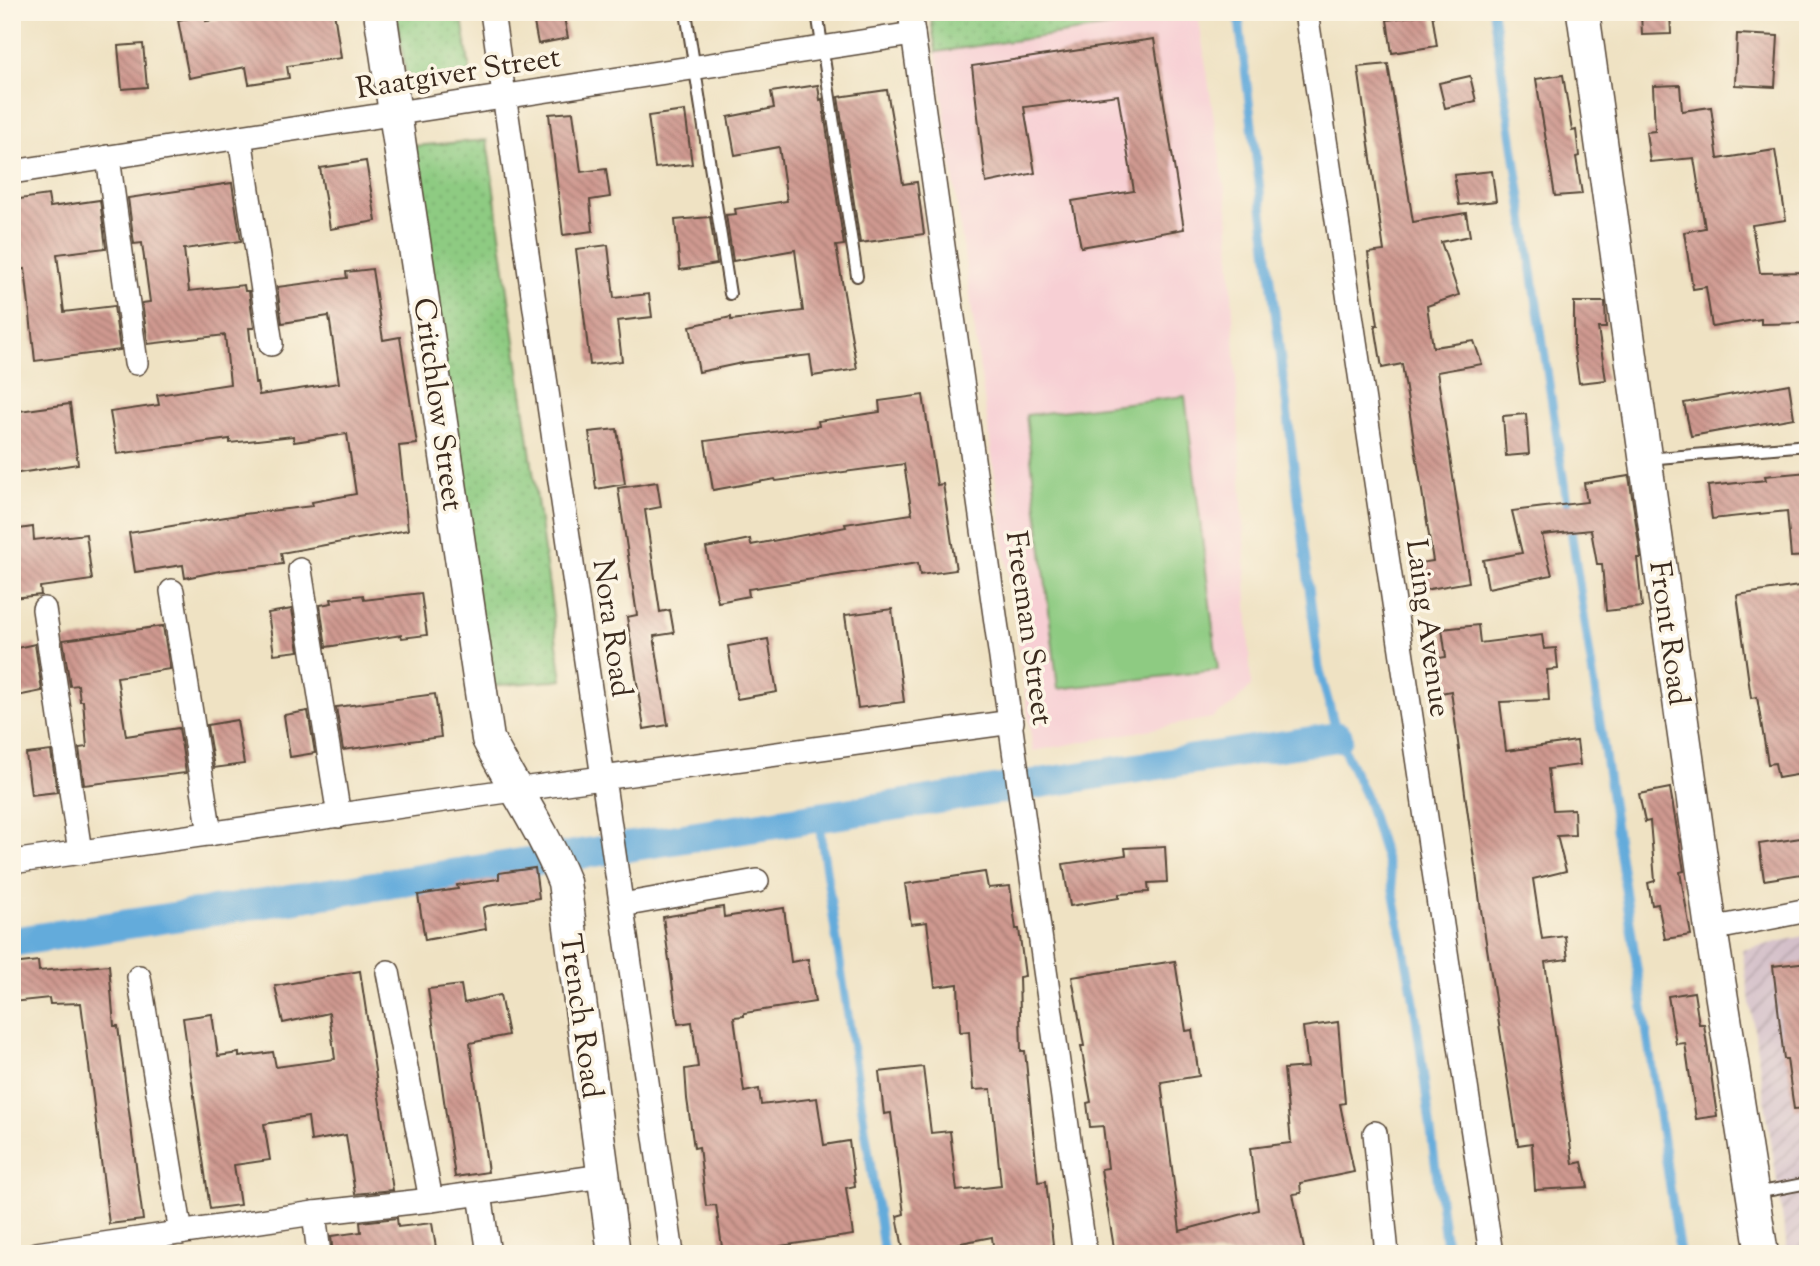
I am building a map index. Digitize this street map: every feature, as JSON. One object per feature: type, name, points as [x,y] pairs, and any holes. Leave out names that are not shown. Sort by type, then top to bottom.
[{"type":"street","name":"Critchlow Street","points":[[380,12],[488,739],[514,789]]},
{"type":"street","name":"Nora Road","points":[[492,12],[672,1254]]},
{"type":"street","name":"Laing Avenue","points":[[1306,12],[1491,1254]]},
{"type":"street","name":"Front Road","points":[[1583,12],[1711,929],[1762,1254]]},
{"type":"street","name":"Raatgiver Street","points":[[12,172],[823,48],[912,23]]},
{"type":"street","name":"Freeman Street","points":[[912,23],[1085,1254]]},
{"type":"street","points":[[240,137],[271,344]]},
{"type":"street","points":[[108,157],[136,363]]},
{"type":"street","points":[[300,570],[339,816]]},
{"type":"street","points":[[172,591],[210,834]]},
{"type":"street","points":[[44,609],[80,852]]},
{"type":"street","points":[[12,862],[514,789],[1012,722]]},
{"type":"street","name":"Trench Road","points":[[514,789],[550,846],[564,881],[614,1254]]},
{"type":"street","points":[[622,905],[757,881]]},
{"type":"street","points":[[1711,929],[1808,910]]},
{"type":"street","points":[[388,972],[431,1200]]},
{"type":"street","points":[[139,977],[181,1233]]},
{"type":"street","points":[[1375,1133],[1387,1254]]},
{"type":"street","points":[[41,1253],[314,1213],[480,1194],[603,1176]]},
{"type":"street","points":[[480,1194],[489,1254]]},
{"type":"street","points":[[314,1213],[319,1254]]},
{"type":"lane","points":[[686,12],[730,294]]},
{"type":"lane","points":[[817,12],[857,276]]},
{"type":"lane","points":[[1645,459],[1808,445]]},
{"type":"lane","points":[[1753,1193],[1808,1183]]},
{"type":"shaded area","points":[[1198,14],[1228,210],[1251,686],[1235,703],[1212,718],[1033,751],[936,52]]},
{"type":"shaded area","points":[[1808,935],[1808,1254],[1788,1254],[1742,950]]},
{"type":"green space","points":[[396,12],[461,12],[471,77],[408,88]]},
{"type":"green space","points":[[930,12],[1198,12],[1198,14],[936,52]]},
{"type":"green space","points":[[487,140],[562,680],[489,686],[414,146]]},
{"type":"green space","points":[[1185,396],[1218,670],[1058,689],[1026,415]]},
{"type":"building","points":[[267,12],[334,12],[341,58],[287,66],[289,78],[249,84],[246,67],[189,78],[178,20],[205,15],[206,21]]},
{"type":"building","points":[[532,12],[563,12],[568,38],[538,44]]},
{"type":"building","points":[[1641,12],[1670,12],[1671,34],[1642,35]]},
{"type":"building","points":[[1432,13],[1437,46],[1392,53],[1387,20]]},
{"type":"building","points":[[1737,34],[1778,36],[1775,87],[1735,85]]},
{"type":"building","points":[[1154,39],[1184,229],[1081,247],[1072,201],[1134,191],[1118,95],[1024,107],[1035,173],[986,183],[972,66]]},
{"type":"building","points":[[143,44],[147,87],[122,89],[118,46]]},
{"type":"building","points":[[1388,64],[1413,222],[1466,213],[1470,236],[1441,242],[1459,295],[1427,306],[1433,347],[1474,341],[1482,364],[1437,372],[1469,582],[1418,591],[1414,564],[1433,561],[1402,364],[1382,368],[1368,253],[1384,251],[1358,67]]},
{"type":"building","points":[[1563,75],[1572,131],[1576,130],[1579,156],[1576,157],[1582,194],[1555,196],[1536,79]]},
{"type":"building","points":[[1470,76],[1476,101],[1445,108],[1439,83]]},
{"type":"building","points":[[818,85],[844,245],[836,246],[857,369],[813,376],[810,355],[742,363],[699,372],[690,326],[731,317],[731,320],[803,311],[795,250],[733,261],[726,215],[736,214],[735,209],[787,201],[779,147],[735,155],[728,117],[774,108],[771,92]]},
{"type":"building","points":[[1680,85],[1682,111],[1711,107],[1718,159],[1775,150],[1786,220],[1752,225],[1760,273],[1808,272],[1808,323],[1761,324],[1761,319],[1712,327],[1706,287],[1693,289],[1684,232],[1705,228],[1694,158],[1650,162],[1646,132],[1655,131],[1653,86]]},
{"type":"building","points":[[887,90],[903,184],[917,182],[924,234],[860,243],[838,97]]},
{"type":"building","points":[[685,111],[692,164],[655,168],[648,116]]},
{"type":"building","points":[[573,112],[581,172],[606,169],[610,197],[590,200],[593,231],[563,235],[549,114]]},
{"type":"building","points":[[366,161],[376,221],[330,229],[320,168]]},
{"type":"building","points":[[1492,171],[1496,201],[1459,205],[1454,175]]},
{"type":"building","points":[[232,183],[241,241],[184,249],[189,291],[244,285],[245,291],[249,291],[254,328],[249,328],[255,383],[259,395],[339,383],[329,316],[282,323],[277,287],[347,278],[346,272],[372,269],[383,340],[400,337],[417,444],[399,446],[408,530],[281,553],[283,564],[185,578],[183,565],[135,572],[129,533],[244,514],[313,506],[312,502],[356,494],[347,434],[294,442],[293,436],[230,443],[230,439],[117,454],[110,412],[159,405],[157,395],[230,384],[225,335],[148,344],[142,303],[150,302],[142,243],[134,244],[128,198]]},
{"type":"building","points":[[48,195],[50,207],[100,200],[106,248],[57,254],[64,312],[114,306],[120,350],[35,361],[25,269],[18,270],[12,230],[12,200]]},
{"type":"building","points":[[710,217],[717,264],[680,270],[675,220]]},
{"type":"building","points":[[608,245],[614,298],[649,294],[652,317],[617,321],[622,361],[590,365],[576,249]]},
{"type":"building","points":[[1574,302],[1605,302],[1606,328],[1598,328],[1606,380],[1579,383],[1574,349]]},
{"type":"building","points":[[1789,384],[1794,418],[1691,436],[1684,403]]},
{"type":"building","points":[[923,395],[937,485],[943,484],[956,570],[920,575],[918,563],[748,589],[749,596],[718,602],[706,548],[750,539],[751,545],[846,527],[845,524],[912,514],[904,464],[776,481],[775,479],[713,490],[705,441],[819,426],[818,421],[880,412],[879,401]]},
{"type":"building","points":[[70,404],[78,464],[12,474],[12,412]]},
{"type":"building","points":[[1526,414],[1529,454],[1506,456],[1503,416]]},
{"type":"building","points":[[617,429],[625,484],[596,489],[589,432]]},
{"type":"building","points":[[1808,472],[1808,556],[1791,557],[1787,511],[1712,519],[1708,486]]},
{"type":"building","points":[[1629,476],[1641,558],[1637,558],[1642,607],[1606,611],[1602,564],[1597,564],[1591,530],[1542,535],[1552,575],[1488,588],[1483,560],[1522,553],[1512,511],[1587,502],[1584,483]]},
{"type":"building","points":[[657,482],[661,507],[645,510],[660,612],[670,610],[674,633],[654,636],[668,725],[644,729],[627,617],[637,615],[618,488]]},
{"type":"building","points":[[33,527],[34,540],[86,534],[92,580],[40,587],[41,595],[12,598],[12,530]]},
{"type":"building","points":[[1806,585],[1808,773],[1778,778],[1775,763],[1768,764],[1757,697],[1751,698],[1737,595]]},
{"type":"building","points":[[421,593],[427,635],[402,638],[401,635],[326,647],[320,605],[332,603],[331,599],[363,595],[364,600]]},
{"type":"building","points":[[292,609],[299,651],[274,654],[268,613]]},
{"type":"building","points":[[892,609],[904,702],[858,708],[845,615]]},
{"type":"building","points":[[1478,625],[1480,643],[1542,635],[1544,649],[1556,648],[1558,669],[1547,670],[1549,700],[1500,702],[1506,751],[1577,741],[1580,765],[1548,769],[1553,810],[1574,809],[1575,835],[1557,836],[1566,871],[1533,879],[1542,939],[1565,936],[1568,959],[1545,962],[1573,1164],[1582,1162],[1588,1187],[1535,1190],[1532,1143],[1518,1145],[1481,910],[1451,691],[1441,693],[1432,659],[1446,657],[1442,629]]},
{"type":"building","points":[[163,626],[170,669],[117,677],[126,736],[179,728],[186,773],[84,785],[79,748],[87,747],[83,701],[80,701],[78,685],[70,686],[63,640]]},
{"type":"building","points":[[768,639],[777,692],[737,699],[728,646]]},
{"type":"building","points":[[35,644],[42,691],[12,697],[12,649]]},
{"type":"building","points":[[435,694],[441,737],[343,750],[336,707]]},
{"type":"building","points":[[308,711],[315,753],[290,757],[284,715]]},
{"type":"building","points":[[237,720],[244,764],[214,768],[207,725]]},
{"type":"building","points":[[51,751],[57,792],[31,795],[26,754]]},
{"type":"building","points":[[1670,788],[1684,871],[1680,872],[1691,935],[1665,939],[1658,904],[1652,905],[1648,883],[1655,881],[1650,821],[1645,822],[1639,794]]},
{"type":"building","points":[[1808,837],[1808,873],[1764,880],[1759,844]]},
{"type":"building","points":[[1165,846],[1167,882],[1148,883],[1149,892],[1119,894],[1119,898],[1070,906],[1063,864],[1126,855],[1125,848]]},
{"type":"building","points":[[535,868],[539,898],[483,908],[486,929],[425,940],[418,895],[458,889],[457,885],[499,879],[499,873]]},
{"type":"building","points":[[985,872],[988,888],[1010,886],[1016,929],[1019,929],[1025,976],[1019,977],[1021,1051],[1025,1051],[1038,1182],[1046,1181],[1054,1254],[994,1254],[992,1237],[904,1254],[897,1216],[904,1214],[891,1113],[884,1114],[879,1072],[923,1067],[931,1133],[950,1131],[957,1191],[1001,1186],[991,1089],[973,1090],[969,1031],[960,1032],[958,984],[935,987],[927,922],[911,924],[905,884]]},
{"type":"building","points":[[723,907],[724,917],[784,908],[791,962],[808,959],[815,1002],[744,1013],[744,1016],[734,1017],[744,1092],[759,1089],[761,1105],[817,1098],[824,1145],[849,1141],[855,1186],[846,1188],[853,1235],[780,1246],[781,1254],[723,1254],[716,1205],[706,1206],[699,1147],[694,1148],[687,1099],[685,1069],[698,1067],[692,1022],[678,1024],[663,917]]},
{"type":"building","points":[[38,961],[39,971],[109,965],[114,1026],[118,1026],[143,1220],[109,1224],[81,1003],[50,1004],[49,998],[12,1002],[12,964]]},
{"type":"building","points":[[1175,961],[1186,1031],[1192,1030],[1199,1076],[1161,1082],[1180,1231],[1258,1210],[1250,1148],[1291,1143],[1284,1069],[1308,1067],[1303,1027],[1338,1022],[1345,1103],[1340,1104],[1354,1172],[1300,1183],[1301,1193],[1293,1194],[1305,1254],[1115,1254],[1101,1169],[1108,1168],[1103,1126],[1090,1127],[1087,1103],[1091,1102],[1072,977]]},
{"type":"building","points":[[1808,962],[1808,1108],[1794,1109],[1787,1059],[1784,1059],[1773,966]]},
{"type":"building","points":[[360,971],[393,1190],[355,1194],[346,1135],[311,1141],[308,1117],[264,1124],[270,1160],[234,1165],[240,1205],[210,1209],[183,1018],[212,1014],[218,1056],[239,1053],[239,1057],[273,1052],[276,1067],[335,1059],[329,1013],[283,1023],[275,986]]},
{"type":"building","points":[[461,985],[464,1003],[500,995],[508,1035],[470,1043],[488,1172],[455,1177],[428,989]]},
{"type":"building","points":[[1694,992],[1699,1024],[1704,1024],[1717,1116],[1696,1119],[1685,1043],[1676,1044],[1668,996]]},
{"type":"building","points":[[397,1218],[398,1227],[432,1223],[437,1254],[333,1254],[331,1236],[361,1232],[360,1222]]},
{"type":"waterway","points":[[1238,12],[1319,668],[1338,737],[1366,797],[1389,869],[1414,1002],[1447,1254]]},
{"type":"waterway","points":[[1493,12],[1680,1254]]},
{"type":"waterway","points":[[12,942],[1338,737]]},
{"type":"waterway","points":[[818,817],[884,1254]]}]
